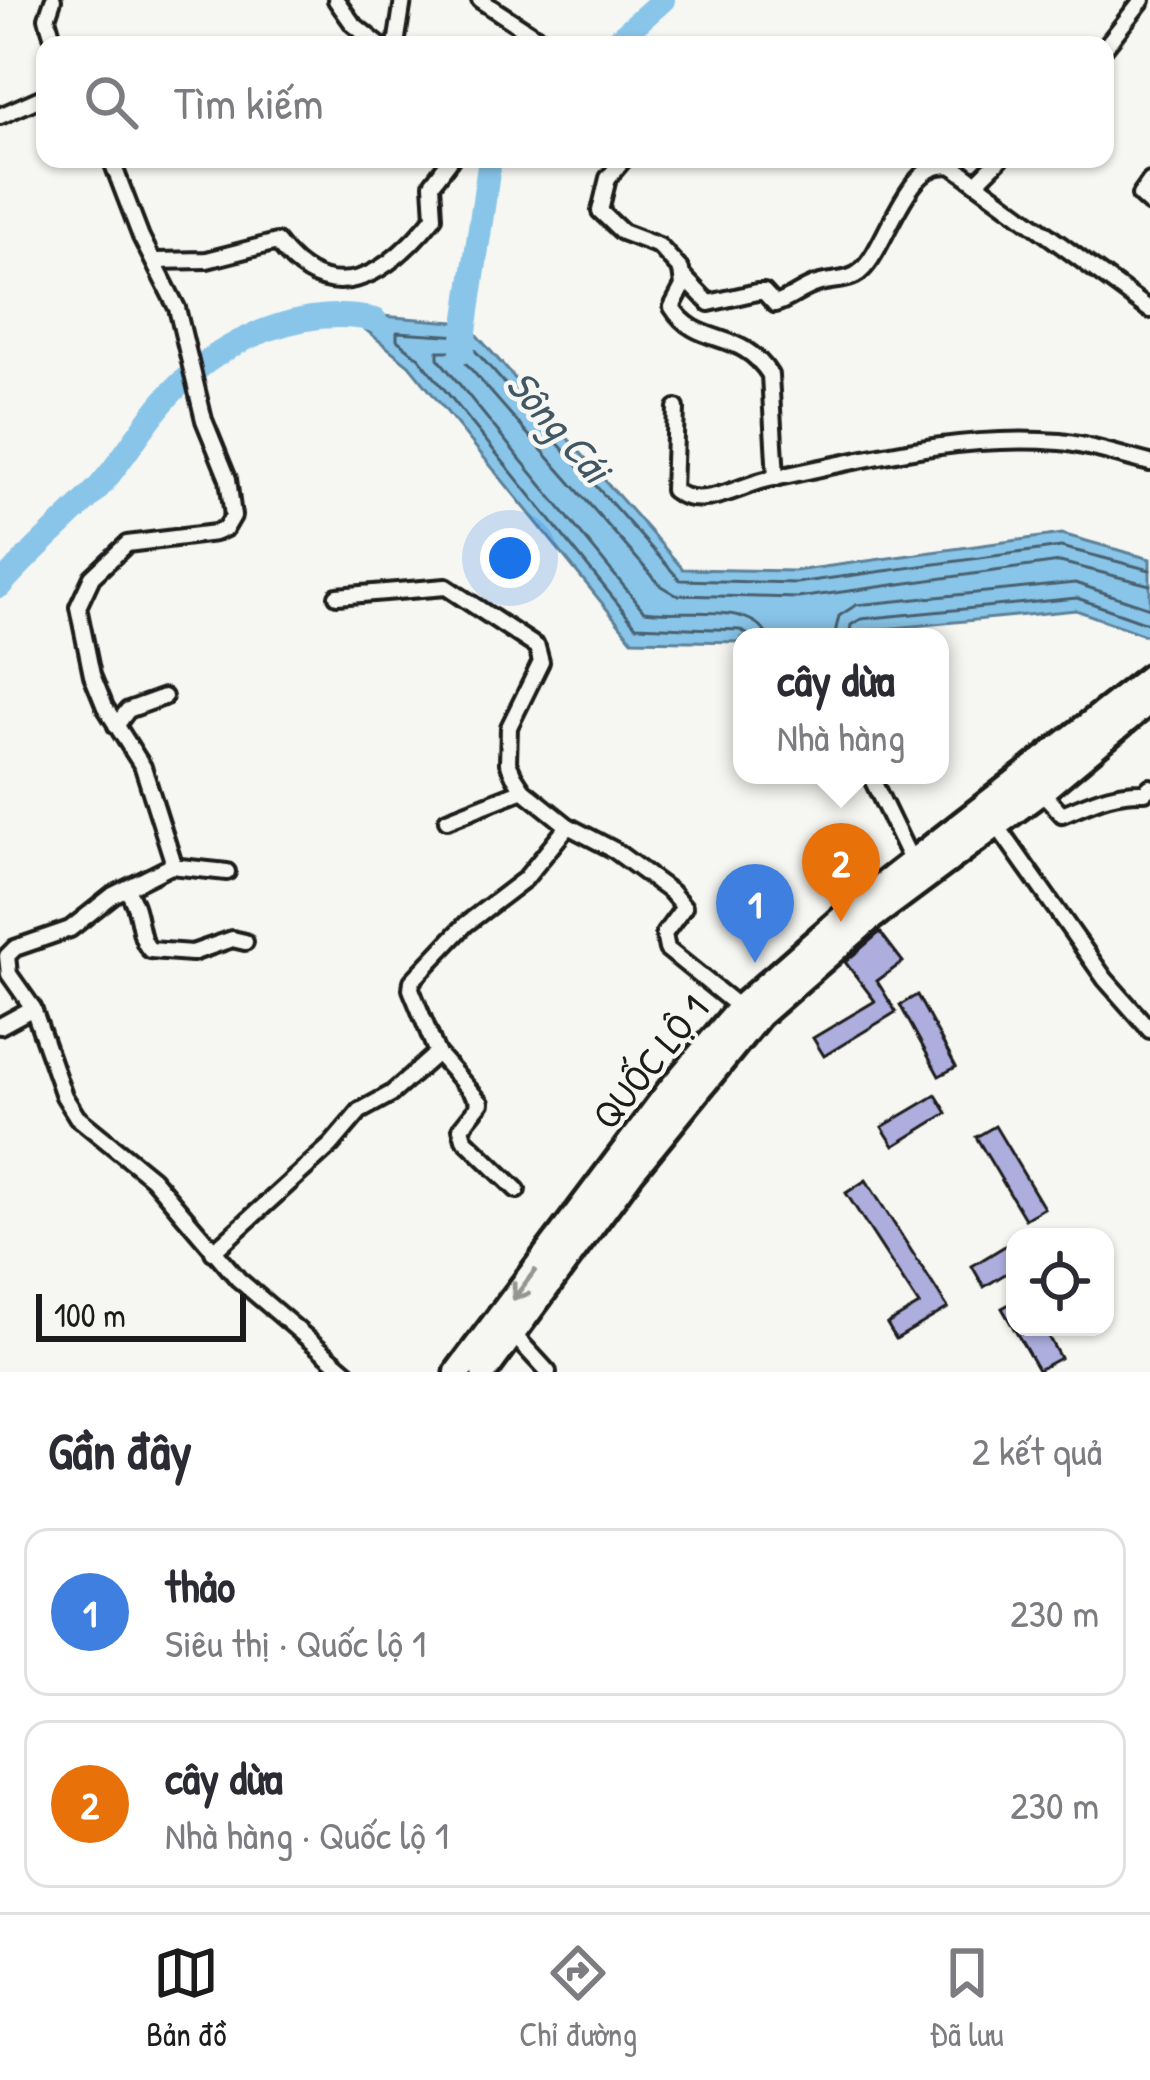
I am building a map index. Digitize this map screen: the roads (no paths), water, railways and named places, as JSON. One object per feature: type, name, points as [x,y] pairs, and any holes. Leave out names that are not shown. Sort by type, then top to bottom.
[{"type":"highway","points":[[1117,713],[1150,676]]},
{"type":"highway","points":[[1117,713],[1150,700]]},
{"type":"highway","name":"QUỐC LỘ 1","points":[[484,1372],[656,1139],[759,1015],[869,919],[1041,791],[1117,713]]},
{"type":"highway","name":"QUỐC LỘ 1","points":[[458,1372],[670,1089],[740,1008],[797,954],[912,862],[1117,713]]},
{"type":"street","points":[[52,36],[46,17],[53,0]]},
{"type":"street","points":[[336,0],[368,36]]},
{"type":"street","points":[[397,36],[403,0]]},
{"type":"street","points":[[480,0],[535,36]]},
{"type":"street","points":[[1114,36],[1142,0]]},
{"type":"street","points":[[0,116],[36,101]]},
{"type":"street","points":[[115,168],[178,308],[204,420],[231,490],[230,525],[215,533],[127,544],[92,578],[80,599],[78,614],[92,675],[147,776],[171,866]]},
{"type":"street","points":[[154,262],[207,260],[277,242],[300,268],[330,282],[361,280],[399,255],[434,217],[432,184],[445,168]]},
{"type":"street","points":[[616,168],[608,178],[600,211],[622,232],[659,246],[710,303],[718,304],[758,292],[775,304],[818,283],[853,277],[877,250],[922,168]]},
{"type":"street","points":[[956,168],[1150,310]]},
{"type":"street","points":[[976,184],[991,168]]},
{"type":"street","points":[[1150,181],[1140,196],[1150,204]]},
{"type":"street","points":[[685,277],[672,307],[676,314],[706,337],[743,345],[770,374],[776,478]]},
{"type":"street","points":[[676,408],[677,495],[722,495],[894,451],[996,441],[1062,442],[1150,463]]},
{"type":"street","points":[[337,596],[446,587],[537,647],[541,662],[509,727],[508,763],[523,790],[568,826],[614,850],[671,892],[684,908],[664,934],[667,949],[740,1008]]},
{"type":"street","points":[[116,725],[128,710],[164,697]]},
{"type":"street","points":[[874,784],[912,862]]},
{"type":"street","points":[[1041,791],[1062,814],[1120,790],[1145,792],[1150,787]]},
{"type":"street","points":[[447,820],[523,790]]},
{"type":"street","points":[[996,824],[1105,979],[1150,1030]]},
{"type":"street","points":[[517,1190],[464,1139],[461,1127],[481,1103],[437,1054],[411,988],[412,981],[466,924],[525,879],[568,826]]},
{"type":"street","points":[[227,872],[171,866],[104,901],[70,929],[5,948],[8,974],[33,1008],[71,1109],[152,1178],[255,1295],[347,1372]]},
{"type":"street","points":[[126,889],[137,903],[143,941],[150,950],[196,952],[232,939],[245,942]]},
{"type":"street","points":[[0,1026],[33,1008]]},
{"type":"street","points":[[213,1252],[331,1145],[361,1111],[391,1094],[437,1054]]},
{"type":"street","points":[[514,1335],[548,1372]]},
{"type":"water","name":"Sông Cái","points":[[345,313],[466,323],[683,569],[795,571],[1062,534],[1150,559],[1150,637],[1076,610],[893,628],[733,628],[733,642],[632,640],[409,365]]},
{"type":"waterway","points":[[622,36],[663,0]]},
{"type":"waterway","points":[[462,352],[489,168]]},
{"type":"waterway","name":"Sông Cái","points":[[0,586],[99,487],[153,414],[193,372],[240,341],[293,322],[348,316],[375,320]]},
{"type":"place","name":"cây dừa","points":[[841,922]]},
{"type":"place","name":"thảo","points":[[755,963]]}]
